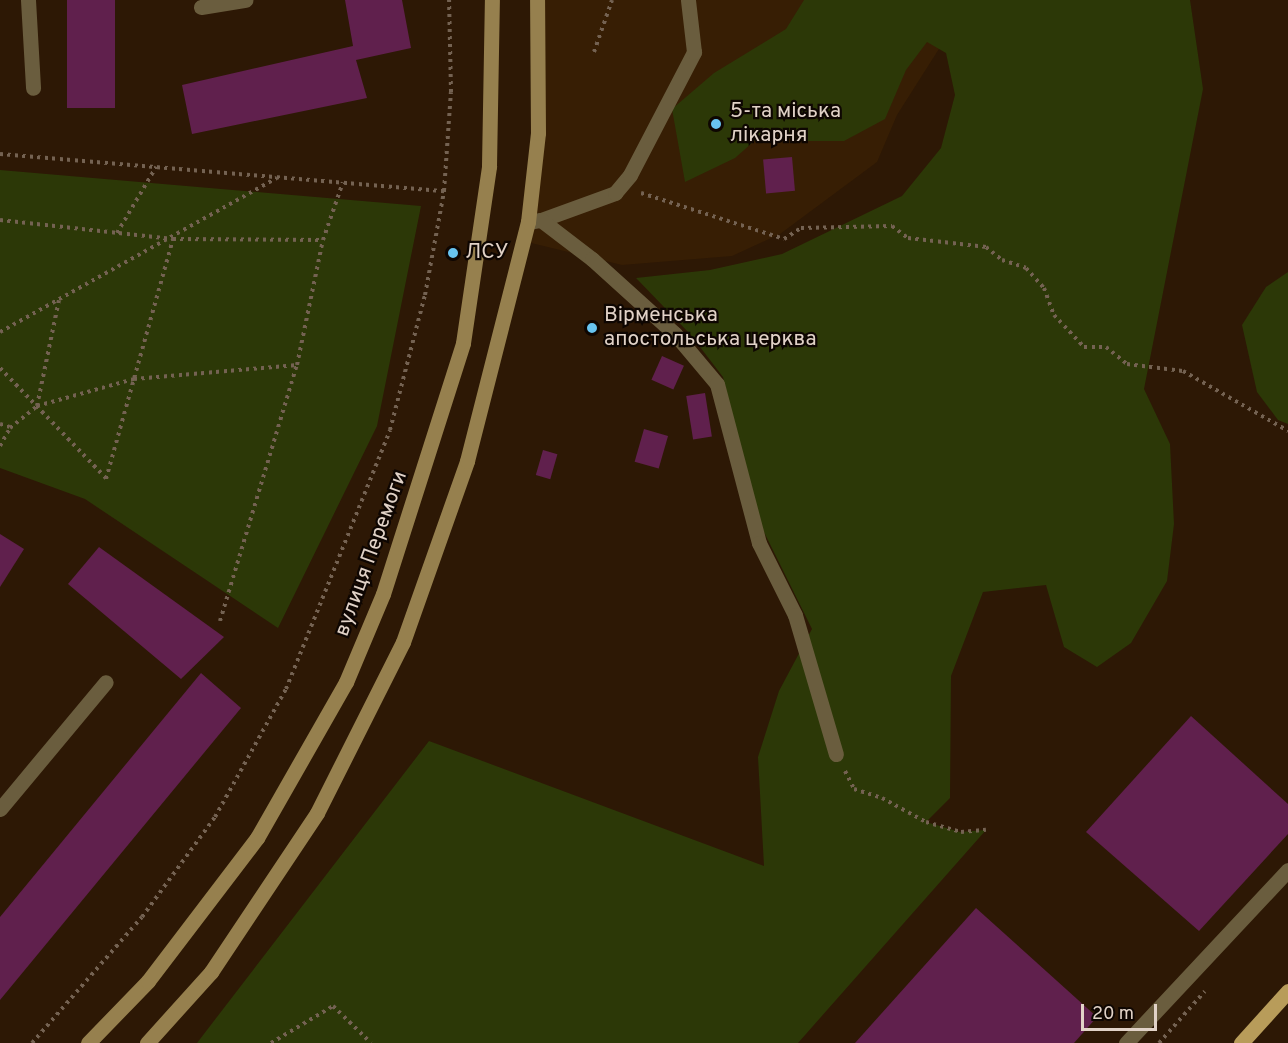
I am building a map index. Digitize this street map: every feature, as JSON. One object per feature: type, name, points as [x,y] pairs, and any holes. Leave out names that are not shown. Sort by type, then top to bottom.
[{"type":"main road","name":"вулиця Перемоги","points":[[88,1043],[148,981],[256,838],[346,682],[383,594],[463,344],[489,166],[492,0]]},
{"type":"main road","points":[[147,1043],[211,972],[317,813],[403,642],[467,461],[534,221],[538,133],[537,0]]},
{"type":"main road","points":[[1241,1043],[1288,991]]},
{"type":"street","points":[[28,0],[33,88]]},
{"type":"street","points":[[201,7],[245,0]]},
{"type":"street","points":[[534,221],[615,193],[630,175],[693,52],[688,0]]},
{"type":"street","points":[[534,221],[592,259],[675,334],[717,384],[756,533],[795,615],[836,754]]},
{"type":"street","points":[[0,809],[106,682]]},
{"type":"street","points":[[1126,1043],[1288,870]]},
{"type":"path","points":[[32,1043],[142,917],[215,817],[286,689],[390,430],[425,295],[444,191],[451,92],[449,0]]},
{"type":"path","points":[[594,52],[612,0]]},
{"type":"path","points":[[0,154],[444,191]]},
{"type":"path","points":[[117,233],[156,167]]},
{"type":"path","points":[[0,332],[173,239],[278,177]]},
{"type":"path","points":[[220,621],[297,365],[323,240],[343,182]]},
{"type":"path","points":[[615,193],[641,193],[784,239],[801,228],[892,226],[908,238],[987,247],[1002,260],[1026,268],[1044,288],[1054,315],[1084,347],[1106,346],[1127,364],[1183,371],[1288,431]]},
{"type":"path","points":[[0,220],[173,239],[323,240]]},
{"type":"path","points":[[0,368],[106,479],[173,239]]},
{"type":"path","points":[[37,406],[59,300]]},
{"type":"path","points":[[0,446],[10,428],[37,406],[134,380],[297,365]]},
{"type":"path","points":[[0,424],[10,428]]},
{"type":"path","points":[[836,754],[854,789],[882,798],[944,829],[986,830]]},
{"type":"path","points":[[271,1043],[333,1006],[371,1043]]},
{"type":"shaded area","name":"5-та міська лікарня","points":[[537,0],[970,0],[897,115],[877,162],[780,234],[732,256],[622,265],[523,241],[528,222]]},
{"type":"green space","points":[[804,0],[1190,0],[1203,89],[1144,389],[1170,444],[1174,524],[1167,581],[1131,643],[1097,667],[1064,647],[1046,585],[983,592],[951,676],[950,798],[926,822],[960,832],[986,830],[798,1043],[197,1043],[429,741],[764,866],[758,757],[779,691],[812,629],[756,516],[723,377],[690,334],[636,278],[710,270],[782,254],[902,196],[941,148],[955,95],[946,53],[927,42],[906,70],[885,119],[844,141],[806,141],[768,129],[735,158],[685,182],[672,109],[714,73],[786,29]]},
{"type":"green space","points":[[0,170],[421,206],[377,426],[278,628],[85,499],[0,468]]},
{"type":"green space","points":[[1288,272],[1288,424],[1278,420],[1257,392],[1242,325],[1266,287]]},
{"type":"building","points":[[67,0],[115,0],[115,108],[67,108]]},
{"type":"building","points":[[345,0],[402,0],[411,48],[356,60],[367,98],[192,134],[182,85],[353,46]]},
{"type":"building","points":[[792,157],[795,191],[766,193],[763,160]]},
{"type":"building","points":[[662,356],[684,366],[673,390],[651,380]]},
{"type":"building","points":[[705,393],[712,436],[693,439],[686,396]]},
{"type":"building","points":[[644,429],[668,436],[659,469],[635,462]]},
{"type":"building","points":[[543,450],[557,454],[550,479],[536,475]]},
{"type":"building","points":[[0,534],[24,549],[0,587]]},
{"type":"building","points":[[99,547],[224,637],[181,679],[68,584]]},
{"type":"building","points":[[201,673],[241,708],[0,1000],[0,917]]},
{"type":"building","points":[[1191,716],[1288,804],[1288,834],[1199,931],[1086,832]]},
{"type":"building","points":[[976,908],[1097,1017],[1074,1043],[855,1043]]},
{"type":"place","name":"5-та міська лікарня","points":[[716,124]]},
{"type":"place","name":"ЛСУ","points":[[453,253]]},
{"type":"place","name":"Вірменська апостольська церква","points":[[592,328]]}]
